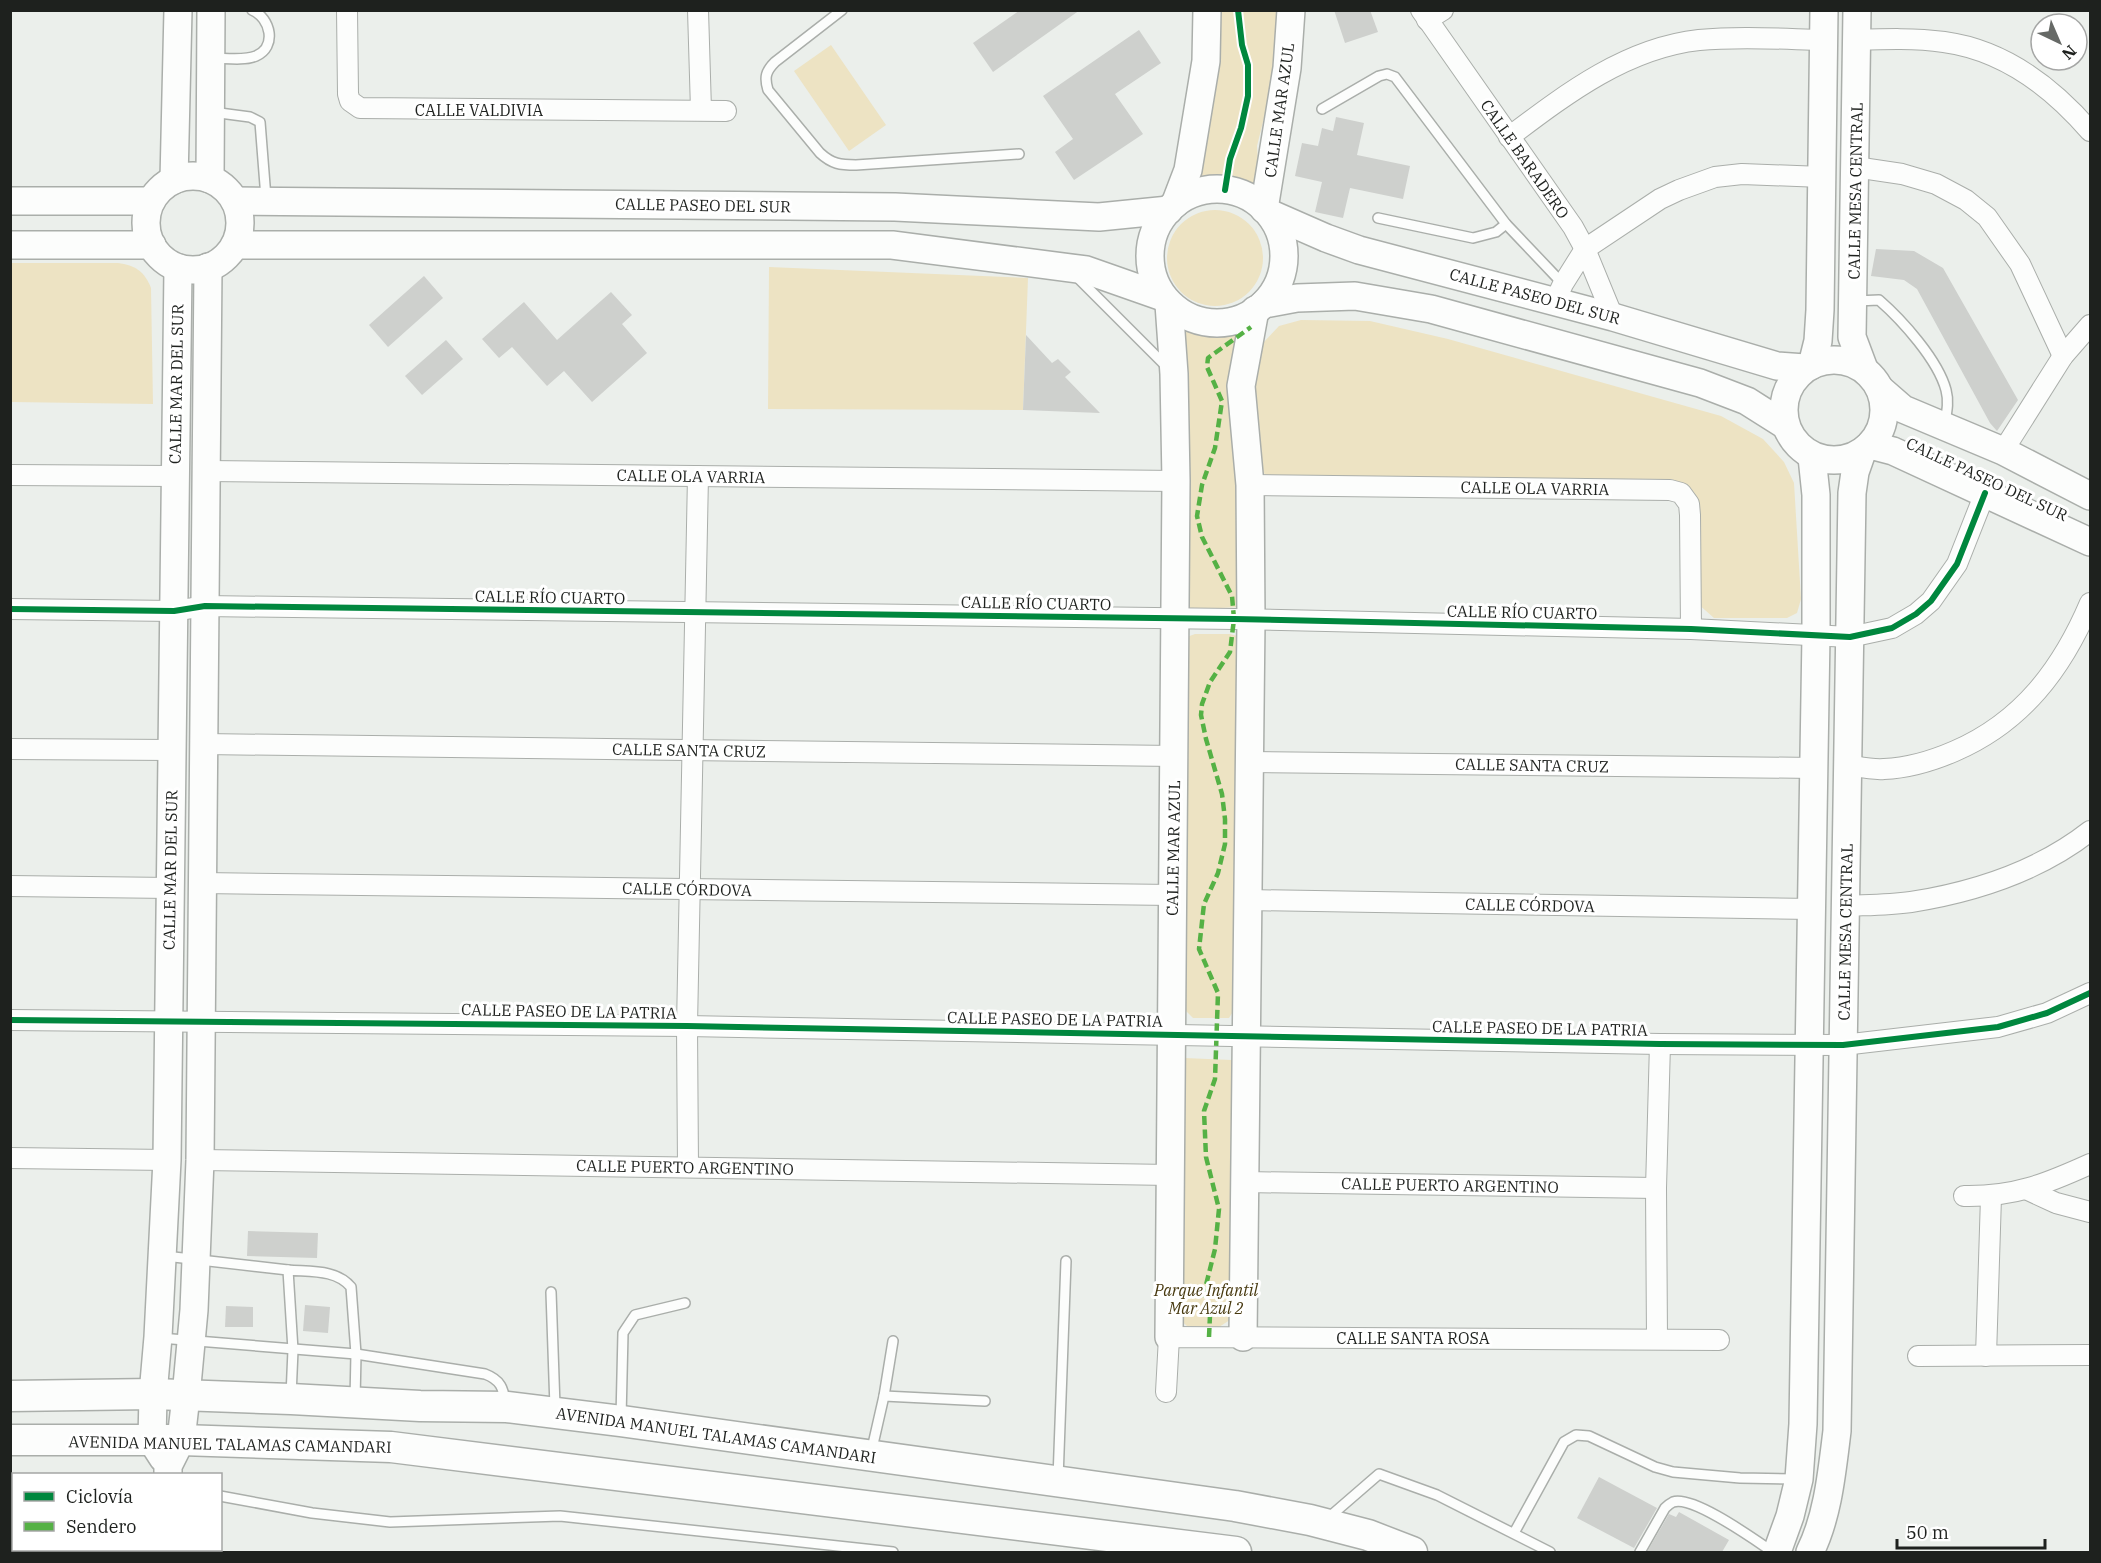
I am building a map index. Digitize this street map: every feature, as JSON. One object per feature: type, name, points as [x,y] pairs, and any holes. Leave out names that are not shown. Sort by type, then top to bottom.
[{"type":"main road","points":[[174,180],[178,10]]},
{"type":"main road","points":[[210,178],[212,10]]},
{"type":"main road","points":[[1166,300],[1154,280],[1150,262],[1151,243],[1158,225],[1172,207],[1188,170],[1206,62],[1207,10]]},
{"type":"main road","name":"CALLE MAR AZUL","points":[[1267,211],[1287,68],[1291,10]]},
{"type":"main road","name":"CALLE MESA CENTRAL","points":[[1809,366],[1818,341],[1820,310],[1824,10]]},
{"type":"main road","name":"CALLE MESA CENTRAL","points":[[1857,10],[1852,338],[1872,379]]},
{"type":"main road","points":[[192,176],[210,178],[224,187],[235,201],[241,223],[235,245],[224,259],[208,267],[191,270],[178,268],[167,263],[152,245],[146,223],[151,201],[161,188],[174,180],[192,176]]},
{"type":"main road","points":[[1172,207],[1191,195],[1208,190],[1225,190],[1242,195],[1267,211],[1281,233],[1283,267],[1276,287],[1260,307],[1249,334],[1241,386],[1250,485],[1251,620],[1243,1337]]},
{"type":"main road","points":[[10,201],[151,201]]},
{"type":"main road","name":"CALLE PASEO DEL SUR","points":[[235,201],[895,207],[1100,217],[1172,207]]},
{"type":"main road","name":"CALLE PASEO DEL SUR","points":[[1267,211],[1326,238],[1359,250],[1559,292],[1613,317],[1777,366],[1809,366]]},
{"type":"main road","points":[[10,245],[152,245]]},
{"type":"main road","points":[[235,245],[892,245],[1086,270],[1166,300],[1186,316],[1207,322],[1228,322],[1243,318],[1260,307],[1297,298],[1355,296],[1431,309],[1700,383],[1747,401],[1785,425]]},
{"type":"main road","name":"CALLE MAR DEL SUR","points":[[167,1455],[186,1396],[196,1260],[200,1160],[208,267]]},
{"type":"main road","name":"CALLE MAR DEL SUR","points":[[167,1455],[153,1394],[167,1160],[178,268]]},
{"type":"main road","name":"CALLE MAR AZUL","points":[[1166,300],[1174,374],[1176,481],[1169,1337]]},
{"type":"main road","points":[[1833,360],[1854,364],[1872,379],[1884,415],[1880,431],[1866,449],[1846,460],[1829,461],[1812,457],[1795,444],[1785,425],[1784,399],[1788,387],[1809,366],[1833,360]]},
{"type":"main road","name":"CALLE PASEO DEL SUR","points":[[1872,379],[1903,409],[2003,451],[2091,496]]},
{"type":"main road","name":"CALLE PASEO DEL SUR","points":[[1866,449],[1893,451],[2091,542]]},
{"type":"main road","name":"CALLE MESA CENTRAL","points":[[1810,1552],[1824,1512],[1837,1431],[1852,494],[1855,472],[1866,449]]},
{"type":"main road","name":"CALLE MESA CENTRAL","points":[[1775,1552],[1790,1516],[1799,1479],[1804,1368],[1816,635],[1816,495],[1812,457]]},
{"type":"main road","name":"AVENIDA MANUEL TALAMAS CAMANDARI","points":[[10,1396],[153,1394],[507,1407],[1235,1506],[1323,1523],[1368,1535],[1412,1552]]},
{"type":"main road","name":"AVENIDA MANUEL TALAMAS CAMANDARI","points":[[10,1440],[167,1455],[391,1447],[1236,1552]]},
{"type":"main road","points":[[1799,1479],[1829,1485]]},
{"type":"street","name":"CALLE VALDIVIA","points":[[347,10],[348,94],[350,101],[360,108],[726,111]]},
{"type":"street","points":[[698,10],[701,110]]},
{"type":"street","name":"CALLE BARADERO","points":[[1430,14],[1509,137],[1573,227],[1585,249],[1613,317]]},
{"type":"street","points":[[1857,39],[1946,42],[1981,52],[2010,64],[2035,79],[2059,98],[2091,131]]},
{"type":"street","points":[[1509,137],[1594,76],[1655,51],[1699,40],[1823,40]]},
{"type":"street","points":[[1855,167],[1902,174],[1936,184],[1966,200],[1987,217],[2020,264],[2063,357]]},
{"type":"street","points":[[1559,292],[1585,249],[1660,199],[1715,177],[1742,174],[1822,177]]},
{"type":"street","points":[[2003,451],[2063,357],[2091,325]]},
{"type":"street","name":"CALLE OLA VARRIA","points":[[206,471],[1176,481]]},
{"type":"street","points":[[10,475],[175,477]]},
{"type":"street","points":[[688,1167],[687,1026],[698,476]]},
{"type":"street","name":"CALLE OLA VARRIA","points":[[1250,485],[1670,490],[1681,493],[1689,504],[1690,515],[1691,629]]},
{"type":"street","name":"CALLE RÍO CUARTO","points":[[10,609],[174,610],[205,606],[1175,618],[1691,629],[1850,637],[1892,628],[1916,614],[1931,601],[1957,564],[1985,493]]},
{"type":"street","points":[[1848,765],[1881,769],[1905,767],[1945,755],[1977,742],[1994,732],[2042,686],[2067,649],[2091,603]]},
{"type":"street","name":"CALLE SANTA CRUZ","points":[[204,744],[1174,756]]},
{"type":"street","points":[[10,748],[172,750]]},
{"type":"street","name":"CALLE SANTA CRUZ","points":[[1250,762],[1814,768]]},
{"type":"street","points":[[1845,906],[1910,902],[1964,891],[2000,880],[2053,856],[2091,831]]},
{"type":"street","name":"CALLE CÓRDOVA","points":[[202,883],[1172,895]]},
{"type":"street","points":[[10,886],[170,888]]},
{"type":"street","name":"CALLE CÓRDOVA","points":[[1248,900],[1812,909]]},
{"type":"street","name":"CALLE PASEO DE LA PATRIA","points":[[10,1020],[687,1026],[1660,1044],[1843,1045],[1998,1027],[2047,1013],[2091,993]]},
{"type":"street","points":[[1657,1339],[1656,1188],[1660,1044]]},
{"type":"street","points":[[10,1158],[167,1160]]},
{"type":"street","name":"CALLE PUERTO ARGENTINO","points":[[200,1160],[1170,1175]]},
{"type":"street","points":[[1964,1196],[1991,1197],[2028,1190],[2091,1164]]},
{"type":"street","name":"CALLE PUERTO ARGENTINO","points":[[1245,1182],[1656,1188]]},
{"type":"street","points":[[2028,1190],[2056,1203],[2091,1212]]},
{"type":"street","points":[[1986,1356],[1991,1197]]},
{"type":"street","name":"CALLE SANTA ROSA","points":[[1169,1337],[1719,1340]]},
{"type":"street","name":"CALLE MAR AZUL","points":[[1166,1392],[1169,1337]]},
{"type":"street","points":[[1918,1356],[2091,1355]]},
{"type":"lane","points":[[211,58],[252,57],[266,48],[269,39],[266,20],[252,10]]},
{"type":"lane","points":[[842,10],[775,62],[766,71],[765,81],[768,90],[830,162],[840,165],[856,165],[1019,154]]},
{"type":"lane","points":[[1322,109],[1379,76],[1387,74],[1395,77],[1559,292]]},
{"type":"lane","points":[[210,112],[250,117],[260,122],[266,201]]},
{"type":"lane","points":[[1378,218],[1473,238],[1496,232],[1506,224]]},
{"type":"lane","points":[[1067,267],[1174,374]]},
{"type":"lane","points":[[1853,301],[1879,300],[1905,325],[1939,373],[1946,390],[1948,408],[1944,427]]},
{"type":"lane","points":[[163,1255],[335,1274],[345,1280],[351,1287],[356,1354],[355,1402]]},
{"type":"lane","points":[[1058,1481],[1066,1261]]},
{"type":"lane","points":[[288,1270],[293,1350],[291,1399]]},
{"type":"lane","points":[[550,1292],[555,1413]]},
{"type":"lane","points":[[621,1421],[623,1333],[636,1315],[685,1303]]},
{"type":"lane","points":[[158,1337],[356,1354],[485,1374],[496,1379],[503,1386],[507,1407]]},
{"type":"lane","points":[[871,1455],[893,1341]]},
{"type":"lane","points":[[884,1396],[985,1401]]},
{"type":"lane","points":[[1514,1533],[1564,1442],[1576,1436],[1589,1436],[1656,1467],[1673,1472],[1740,1478],[1799,1479]]},
{"type":"lane","points":[[1323,1523],[1379,1473],[1437,1495],[1550,1552]]},
{"type":"lane","points":[[222,1496],[312,1513],[390,1522],[560,1516],[893,1552]]},
{"type":"lane","points":[[1640,1552],[1665,1508],[1672,1502],[1678,1501],[1702,1507],[1775,1552]]},
{"type":"green space","points":[[1217,11],[1283,11],[1281,49],[1257,146],[1260,187],[1228,178],[1194,180]]},
{"type":"green space","points":[[831,45],[886,125],[849,151],[794,71]]},
{"type":"green space","points":[[1215,210],[1233,214],[1249,224],[1259,240],[1263,258],[1259,276],[1249,292],[1233,302],[1215,306],[1197,302],[1181,292],[1171,276],[1167,258],[1171,240],[1181,224],[1197,214]]},
{"type":"green space","points":[[11,263],[118,263],[134,268],[142,274],[151,288],[153,404],[11,402]]},
{"type":"green space","points":[[769,267],[1028,278],[1023,410],[768,409]]},
{"type":"green space","points":[[1181,319],[1199,331],[1242,332],[1236,432],[1239,607],[1185,610]]},
{"type":"green space","points":[[1301,320],[1370,321],[1448,339],[1721,416],[1763,439],[1784,462],[1794,483],[1801,599],[1797,613],[1787,618],[1714,618],[1697,603],[1700,510],[1690,491],[1671,479],[1385,478],[1265,475],[1254,450],[1250,409],[1262,344],[1279,326]]},
{"type":"green space","points":[[1195,634],[1230,634],[1237,636],[1242,645],[1236,1007],[1229,1018],[1193,1018],[1181,1001],[1187,637]]},
{"type":"green space","name":"Parque Infantil Mar Azul 2","points":[[1184,1058],[1232,1060],[1233,1318],[1219,1327],[1187,1326],[1178,1318]]},
{"type":"building","points":[[1020,10],[1080,10],[993,72],[973,43]]},
{"type":"building","points":[[1334,10],[1370,10],[1378,32],[1345,43]]},
{"type":"building","points":[[1139,30],[1161,63],[1115,94],[1143,134],[1074,180],[1055,152],[1073,139],[1043,96]]},
{"type":"building","points":[[1336,117],[1364,123],[1357,155],[1410,166],[1403,199],[1350,188],[1343,218],[1315,212],[1322,182],[1295,176],[1302,143],[1318,146],[1322,128],[1333,131]]},
{"type":"building","points":[[1876,249],[1914,251],[1943,268],[2018,400],[1997,431],[1990,423],[1917,289],[1904,280],[1871,276]]},
{"type":"building","points":[[424,276],[443,298],[388,347],[369,325]]},
{"type":"building","points":[[611,292],[632,315],[622,324],[647,353],[592,402],[564,371],[547,386],[512,347],[499,358],[482,339],[524,302],[557,340]]},
{"type":"building","points":[[1026,335],[1052,363],[1058,359],[1071,372],[1065,377],[1100,413],[1023,410]]},
{"type":"building","points":[[446,340],[463,359],[422,395],[405,376]]},
{"type":"building","points":[[248,1231],[318,1233],[317,1258],[247,1256]]},
{"type":"building","points":[[305,1305],[330,1307],[328,1333],[303,1331]]},
{"type":"building","points":[[226,1306],[253,1307],[253,1327],[225,1327]]},
{"type":"building","points":[[1599,1477],[1657,1508],[1634,1548],[1577,1518]]},
{"type":"building","points":[[1679,1512],[1729,1540],[1722,1552],[1647,1552],[1669,1514],[1676,1517]]},
{"type":"marked path","points":[[1209,1337],[1210,1315],[1204,1293],[1215,1249],[1219,1209],[1206,1157],[1204,1111],[1215,1079],[1218,993],[1199,949],[1204,904],[1218,873],[1225,844],[1225,819],[1222,794],[1201,715],[1202,704],[1210,682],[1230,652],[1234,619],[1232,596],[1202,537],[1197,516],[1202,485],[1215,448],[1222,401],[1207,367],[1208,358],[1251,327]]},
{"type":"cycle path","points":[[1225,190],[1230,159],[1241,128],[1248,96],[1248,65],[1242,45],[1238,10]]},
{"type":"cycle path","points":[[10,609],[174,611],[205,606],[1234,619],[1691,629],[1850,637],[1892,628],[1916,614],[1931,601],[1957,564],[1985,493]]},
{"type":"cycle path","points":[[10,1020],[687,1026],[1660,1044],[1843,1045],[1998,1027],[2047,1013],[2090,993]]}]
